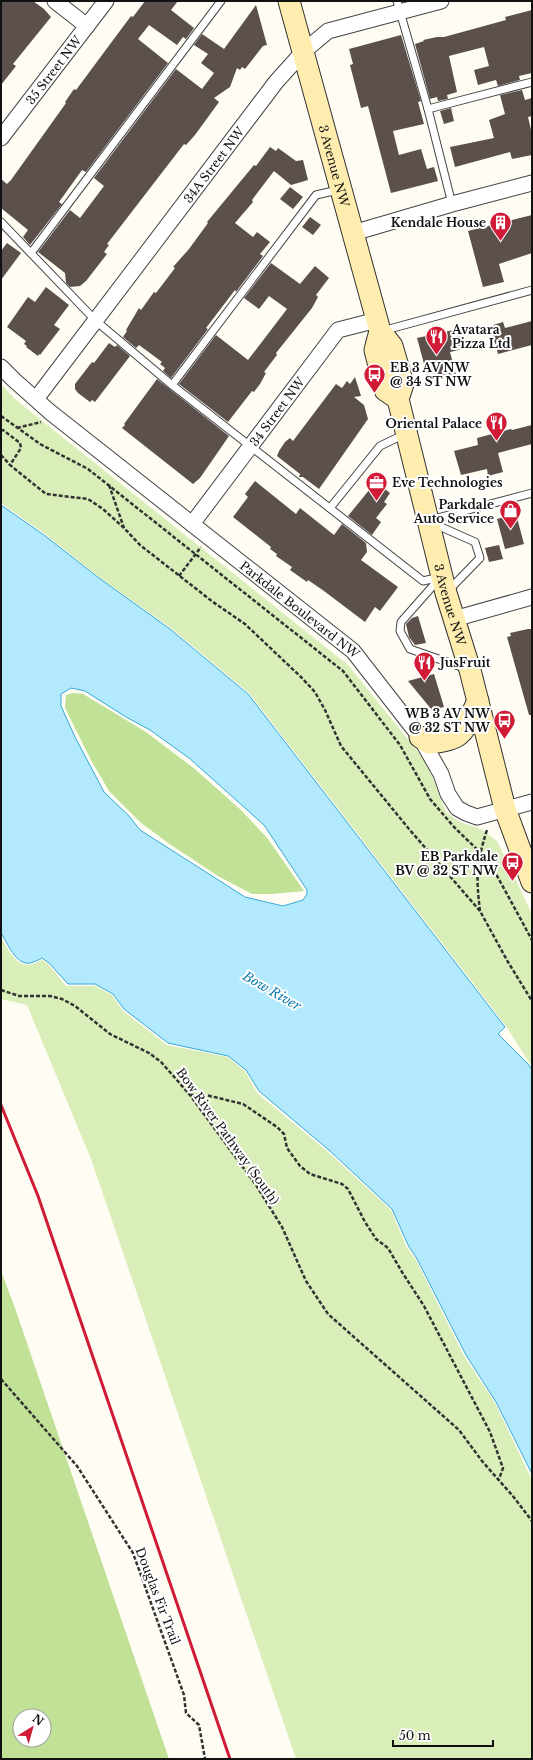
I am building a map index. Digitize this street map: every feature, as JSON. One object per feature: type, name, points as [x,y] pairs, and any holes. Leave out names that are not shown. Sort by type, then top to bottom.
[{"type":"main road","name":"3 Avenue NW","points":[[289,1],[378,325],[375,350],[376,357],[385,390],[398,399],[444,584],[470,670],[505,809]]},
{"type":"main road","points":[[420,736],[429,742],[454,739],[462,732],[478,701]]},
{"type":"main road","points":[[505,809],[532,882]]},
{"type":"street","points":[[55,1],[87,26]]},
{"type":"street","name":"35 Street NW","points":[[1,138],[106,1]]},
{"type":"street","name":"34A Street NW","points":[[36,399],[276,82],[304,52],[328,31],[399,6],[440,1]]},
{"type":"street","points":[[353,233],[452,204],[532,183]]},
{"type":"street","name":"34 Street NW","points":[[192,524],[338,330],[378,325]]},
{"type":"street","name":"Parkdale Boulevard NW","points":[[1,367],[36,399],[353,651],[420,736],[441,774],[448,794],[457,808],[476,817],[532,802]]},
{"type":"street","points":[[454,619],[532,598]]},
{"type":"lane","points":[[31,253],[222,1]]},
{"type":"lane","points":[[399,6],[428,109],[452,204]]},
{"type":"lane","points":[[428,109],[532,82]]},
{"type":"lane","points":[[172,385],[316,195],[341,189]]},
{"type":"lane","points":[[1,222],[96,320],[172,385],[423,581],[444,584]]},
{"type":"lane","points":[[378,325],[532,290]]},
{"type":"lane","points":[[330,508],[380,446],[407,433]]},
{"type":"lane","points":[[428,521],[532,493]]},
{"type":"lane","points":[[428,521],[475,542],[480,558],[444,584],[401,622],[400,631],[410,649],[470,670]]},
{"type":"path","points":[[1,416],[40,444],[88,469],[343,671],[400,745],[430,799],[449,821],[480,851],[494,869],[532,940]]},
{"type":"path","points":[[16,428],[40,422]]},
{"type":"path","points":[[1,431],[4,430],[20,443],[21,448],[10,465]]},
{"type":"path","points":[[1,455],[10,465],[46,494],[88,499],[103,509],[140,545],[179,576],[245,624],[302,677],[315,692],[325,710],[341,746],[408,829],[480,912],[532,1001]]},
{"type":"path","points":[[109,485],[124,528]]},
{"type":"path","points":[[179,576],[201,547]]},
{"type":"path","points":[[480,912],[476,878],[480,851],[487,830]]},
{"type":"path","name":"Bow River Pathway (South)","points":[[1,990],[19,996],[50,996],[62,999],[75,1006],[110,1034],[149,1053],[161,1062],[190,1095],[256,1185],[282,1227],[306,1281],[328,1314],[459,1430],[532,1521]]},
{"type":"path","points":[[190,1095],[206,1095],[243,1104],[277,1127],[284,1134],[287,1148],[300,1166],[310,1174],[342,1184],[348,1189],[365,1222],[376,1239],[388,1248],[424,1306],[490,1432],[503,1468],[499,1479]]},
{"type":"path","name":"Douglas Fir Trail","points":[[1,1379],[77,1466],[133,1553],[184,1695],[186,1713],[198,1725],[205,1759]]},
{"type":"green space","points":[[1,384],[15,399],[348,665],[423,758],[432,776],[446,812],[460,822],[481,829],[497,841],[532,914],[532,1067],[506,1026],[249,693],[171,628],[99,577],[45,534],[1,503]]},
{"type":"green space","points":[[73,693],[83,694],[146,732],[196,770],[242,811],[268,839],[304,891],[273,894],[252,894],[218,876],[168,843],[140,822],[109,791],[91,760],[65,708],[66,695]]},
{"type":"green space","points":[[1,937],[12,955],[20,962],[29,965],[42,960],[48,964],[66,986],[95,986],[112,995],[123,1011],[167,1045],[227,1057],[245,1071],[257,1093],[328,1152],[391,1210],[407,1248],[415,1258],[464,1356],[495,1403],[532,1480],[532,1759],[296,1759],[91,1159],[27,1005],[1,999]]},
{"type":"green space","points":[[1,1271],[16,1311],[169,1759],[1,1759]]},
{"type":"water","name":"Bow River","points":[[1,505],[44,535],[99,578],[170,629],[248,694],[505,1027],[498,1034],[528,1064],[532,1070],[532,1474],[496,1402],[466,1355],[416,1257],[409,1247],[392,1209],[330,1151],[259,1091],[246,1070],[228,1056],[168,1043],[124,1009],[113,994],[95,984],[68,984],[49,963],[42,958],[30,963],[20,961],[12,952],[1,933]],"holes":[[[71,688],[85,691],[126,717],[150,730],[189,758],[264,825],[307,890],[307,894],[303,900],[283,906],[245,897],[140,830],[129,816],[104,792],[75,737],[61,706],[61,694]]]},
{"type":"building","points":[[1,1],[33,1],[44,9],[51,17],[13,64],[16,66],[1,85]]},
{"type":"building","points":[[145,1],[178,1],[171,10],[194,28],[186,39],[183,37],[177,45],[149,25],[138,39],[168,63],[86,172],[82,170],[59,202],[62,204],[30,245],[23,237],[28,230],[1,208],[1,179],[7,184],[11,180],[66,103],[65,102],[74,89],[76,90],[131,16],[133,17]]},
{"type":"building","points":[[256,5],[267,45],[263,46],[245,69],[242,67],[240,70],[237,68],[230,87],[214,98],[219,102],[195,135],[186,145],[184,144],[107,244],[109,245],[104,252],[107,254],[86,281],[80,286],[70,287],[66,283],[65,273],[38,252],[70,210],[80,218],[104,186],[94,178],[176,69],[202,89],[214,73],[201,63],[208,54],[194,45],[202,34],[224,49]]},
{"type":"building","points":[[532,10],[532,73],[519,76],[520,80],[498,86],[496,80],[478,85],[474,70],[489,66],[484,47],[449,56],[457,92],[447,95],[448,99],[438,101],[437,97],[430,99],[415,44],[424,41],[423,40],[444,37],[506,20],[505,17]]},
{"type":"building","points":[[401,35],[421,101],[418,102],[424,124],[393,131],[399,155],[421,149],[427,169],[434,167],[438,181],[391,193],[368,106],[361,108],[350,65],[353,64],[349,49]]},
{"type":"building","points":[[522,90],[525,100],[532,98],[532,116],[528,117],[532,134],[532,155],[512,159],[510,152],[455,167],[450,147],[494,138],[489,120],[505,114],[500,95]]},
{"type":"building","points":[[451,108],[454,121],[444,124],[440,111]]},
{"type":"building","points":[[270,147],[276,151],[278,148],[296,161],[303,160],[308,180],[291,185],[274,171],[252,200],[253,202],[235,223],[253,237],[257,232],[270,242],[260,254],[263,256],[206,328],[208,329],[171,378],[163,371],[165,368],[160,364],[162,362],[139,345],[136,348],[123,337],[127,331],[126,330],[139,308],[141,310],[154,292],[156,293],[175,268],[173,267],[189,249],[208,223],[207,222],[254,165],[256,166]]},
{"type":"building","points":[[290,187],[303,197],[293,209],[280,199]]},
{"type":"building","name":"Kendale House","points":[[532,215],[532,253],[499,264],[504,282],[483,287],[468,231]]},
{"type":"building","points":[[310,217],[321,225],[313,235],[302,227]]},
{"type":"building","points":[[7,243],[21,253],[1,280],[1,251]]},
{"type":"building","points":[[271,263],[300,284],[315,266],[329,278],[316,295],[318,297],[312,308],[276,353],[277,355],[264,372],[266,373],[260,384],[254,392],[252,391],[228,422],[179,384],[216,335],[248,360],[287,309],[269,296],[259,309],[244,298]]},
{"type":"building","points":[[46,287],[69,305],[54,325],[60,329],[38,356],[26,347],[27,346],[24,344],[26,341],[7,327],[28,297],[35,302]]},
{"type":"building","points":[[532,321],[532,345],[498,354],[490,326],[503,322],[505,328]]},
{"type":"building","points":[[458,329],[463,349],[450,352],[456,375],[429,382],[417,338]]},
{"type":"building","points":[[109,343],[115,347],[117,345],[130,356],[95,402],[92,400],[90,402],[78,393],[75,389],[75,384],[92,362],[94,363]]},
{"type":"building","points":[[355,377],[361,396],[354,397],[364,405],[368,419],[319,489],[303,477],[299,477],[300,474],[277,456],[285,442],[290,438],[293,441],[336,384],[342,388],[347,381],[350,384]]},
{"type":"building","points":[[157,379],[229,436],[200,478],[193,484],[122,428]]},
{"type":"building","points":[[532,425],[532,444],[498,453],[503,472],[488,476],[487,469],[461,475],[454,451],[478,445],[477,438]]},
{"type":"building","points":[[255,481],[296,514],[300,508],[334,535],[342,524],[366,543],[367,552],[361,560],[398,587],[380,611],[375,607],[365,622],[324,591],[308,580],[307,582],[290,570],[292,567],[276,556],[277,554],[270,549],[271,547],[233,517],[248,497],[245,494]]},
{"type":"building","points":[[374,484],[379,488],[381,486],[390,493],[384,502],[387,504],[376,518],[381,522],[372,535],[348,516]]},
{"type":"building","name":"Parkdale Auto Service","points":[[516,514],[524,544],[505,549],[497,519]]},
{"type":"building","points":[[499,545],[503,559],[489,562],[485,548]]},
{"type":"building","points":[[418,616],[426,643],[415,645],[409,637],[406,624],[412,618]]},
{"type":"building","points":[[532,629],[532,715],[529,715],[507,637],[511,636],[510,633]]},
{"type":"building","points":[[434,674],[444,707],[432,710],[408,681]]},
{"type":"railway","points":[[1,1105],[38,1196],[230,1759]]},
{"type":"place","name":"Kendale House","points":[[501,242]]},
{"type":"place","name":"Avatara Pizza Ltd","points":[[436,356]]},
{"type":"place","name":"EB 3 AV NW @ 34 ST NW","points":[[375,394]]},
{"type":"place","name":"Oriental Palace","points":[[497,442]]},
{"type":"place","name":"Eve Technologies","points":[[376,502]]},
{"type":"place","name":"Parkdale Auto Service","points":[[510,530]]},
{"type":"place","name":"JusFruit","points":[[424,682]]},
{"type":"place","name":"WB 3 AV NW @ 32 ST NW","points":[[505,740]]},
{"type":"place","name":"EB Parkdale BV @ 32 ST NW","points":[[513,882]]}]
